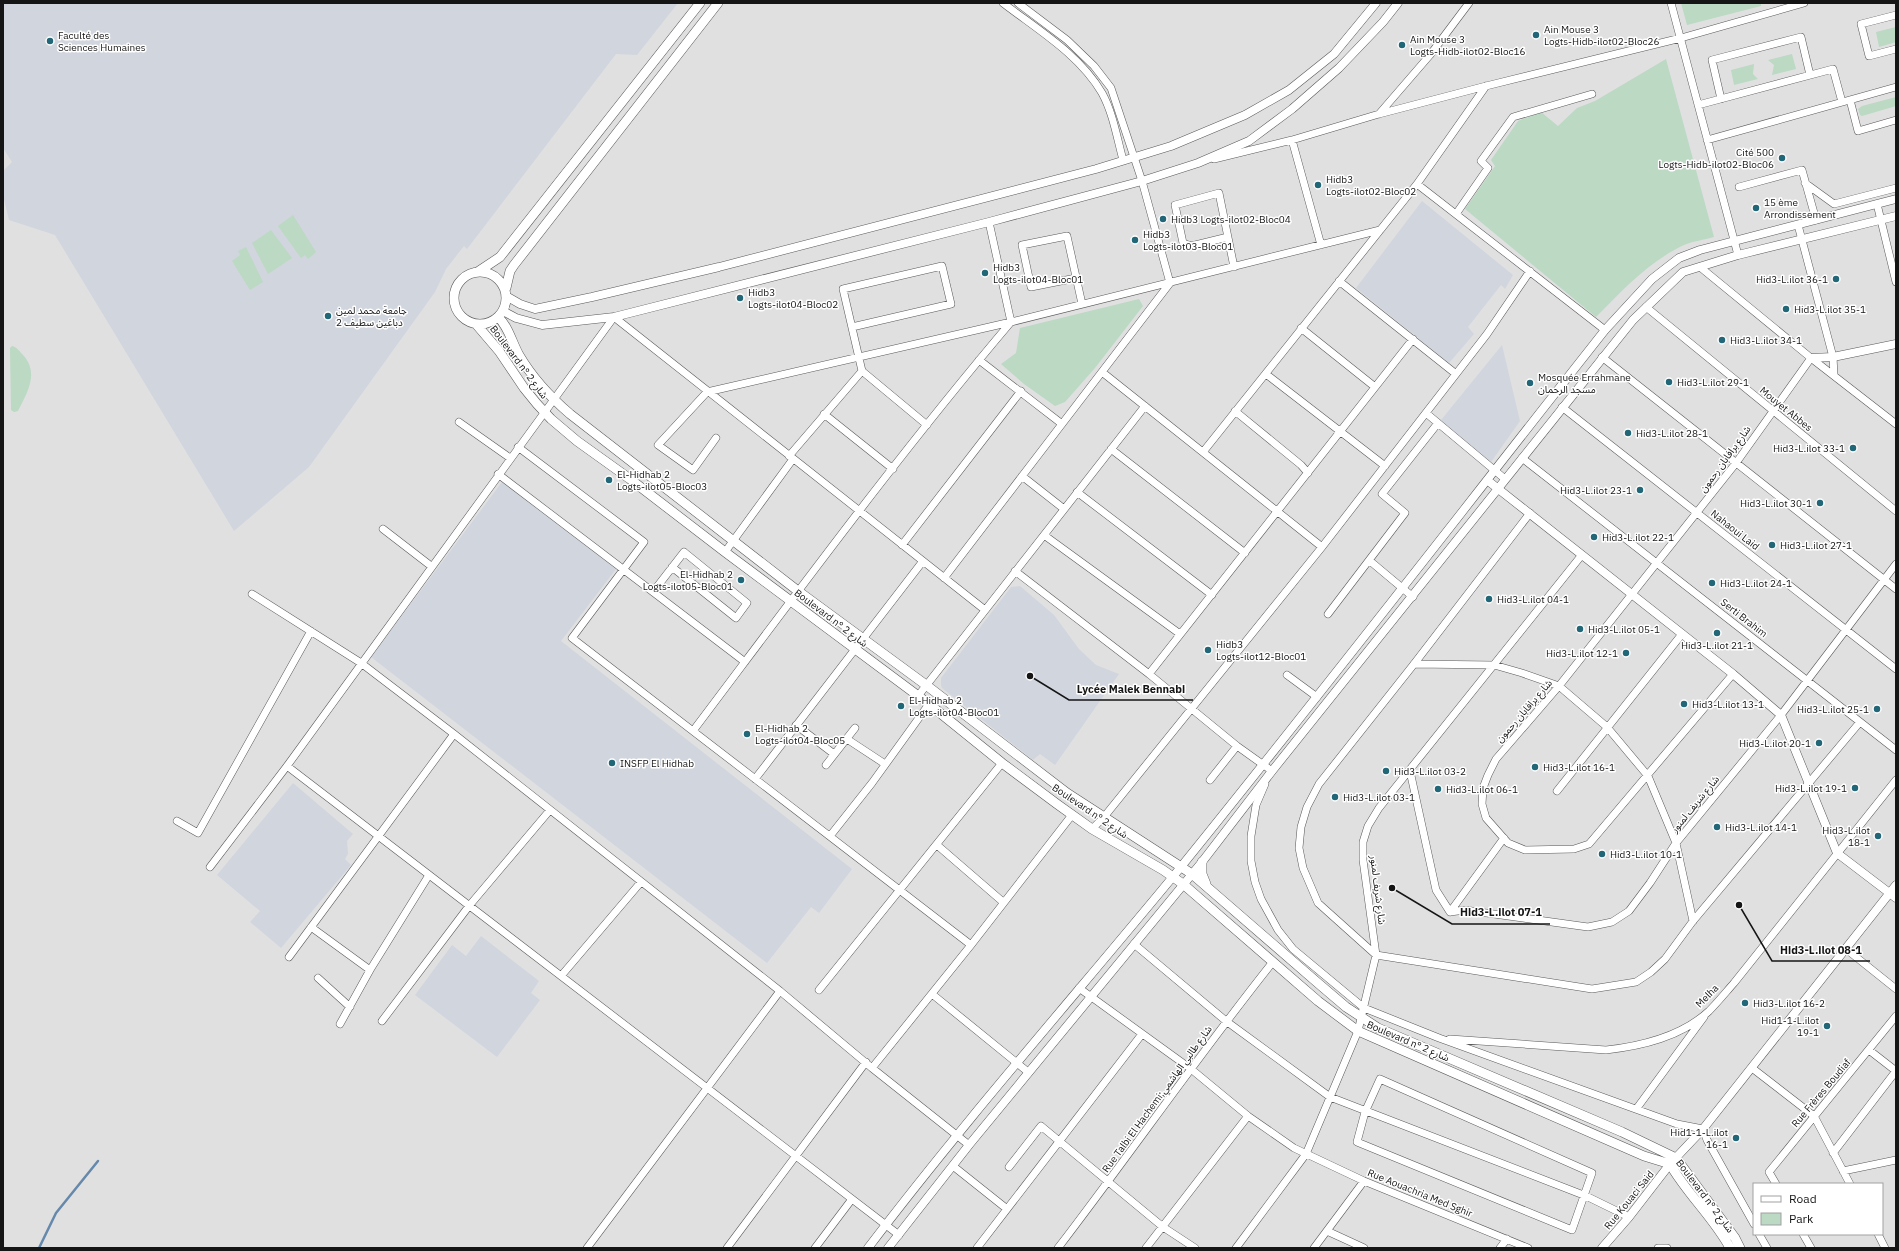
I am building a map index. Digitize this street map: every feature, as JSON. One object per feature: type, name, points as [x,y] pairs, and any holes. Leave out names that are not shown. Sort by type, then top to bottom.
[{"type":"main road","points":[[700,3],[500,257],[479,271],[466,276],[459,282],[455,290],[454,298],[460,315],[467,321],[476,324],[485,324],[500,314],[510,271],[514,265],[718,3]]},
{"type":"main road","points":[[479,271],[494,275],[506,292]]},
{"type":"main road","name":"Boulevard n° شارع 2","points":[[500,314],[526,368],[541,388],[606,444],[700,513],[732,541],[862,639],[926,685],[1067,793],[1181,866],[1206,884],[1346,1006],[1363,1012],[1378,1028],[1615,1129],[1673,1161],[1735,1238],[1740,1248]]},
{"type":"main road","name":"Boulevard n° شارع 2","points":[[476,324],[499,351],[524,388],[544,412],[577,441],[630,479],[918,696],[1002,763],[1072,815],[1092,829],[1183,884],[1272,963],[1318,1001],[1358,1031],[1644,1156],[1673,1161]]},
{"type":"main road","points":[[1202,862],[1202,874],[1206,884]]},
{"type":"main road","name":"Boulevard n° شارع 2","points":[[1673,1161],[1678,1178],[1712,1221],[1730,1248]]},
{"type":"street","points":[[1003,3],[1061,47],[1087,71],[1102,94],[1114,125],[1123,160]]},
{"type":"street","points":[[1018,3],[1067,40],[1094,66],[1111,88],[1123,122],[1133,158],[1142,181],[1170,283]]},
{"type":"street","points":[[506,292],[520,304],[535,309],[592,297],[720,267],[1133,158],[1171,146],[1245,115],[1289,90],[1334,54],[1376,3]]},
{"type":"street","points":[[1198,163],[1249,140],[1292,108],[1339,68],[1383,22],[1398,3]]},
{"type":"street","points":[[1379,114],[1430,54],[1469,3]]},
{"type":"street","points":[[1671,3],[1738,255]]},
{"type":"street","points":[[500,314],[542,325],[614,317],[989,222],[1142,181],[1198,163],[1292,140],[1379,114],[1681,38],[1804,3]]},
{"type":"street","points":[[1896,15],[1861,24],[1869,56],[1896,49]]},
{"type":"street","points":[[1721,98],[1712,60],[1801,37],[1810,75]]},
{"type":"street","points":[[1698,105],[1833,69],[1858,131],[1896,120]]},
{"type":"street","points":[[1203,452],[1417,184],[1486,86]]},
{"type":"street","points":[[1707,140],[1896,87]]},
{"type":"street","points":[[1456,214],[1488,168],[1481,161],[1513,117],[1592,94]]},
{"type":"street","points":[[1292,140],[1320,245]]},
{"type":"street","points":[[1739,187],[1802,170],[1816,220]]},
{"type":"street","points":[[1805,183],[1834,204],[1896,188]]},
{"type":"street","points":[[1417,184],[1604,330]]},
{"type":"street","points":[[1228,237],[1191,246],[1183,243],[1175,205],[1219,193],[1234,266]]},
{"type":"street","points":[[868,1248],[957,1135],[1264,764],[1604,330],[1652,279],[1679,258],[1700,250],[1896,199]]},
{"type":"street","points":[[1877,204],[1896,282]]},
{"type":"street","points":[[888,1248],[1028,1072],[1202,862],[1266,781],[1272,771],[1413,597],[1562,407],[1633,320],[1683,272],[1738,255],[1896,216]]},
{"type":"street","points":[[989,222],[1011,322]]},
{"type":"street","points":[[1798,225],[1833,357],[1834,375]]},
{"type":"street","points":[[716,438],[693,470],[658,445],[707,392],[1011,322],[1380,230]]},
{"type":"street","points":[[1076,278],[1031,288],[1022,246],[1067,236],[1082,304]]},
{"type":"street","points":[[852,327],[951,304],[942,266],[843,289],[862,371],[927,425]]},
{"type":"street","points":[[1700,267],[1811,358],[1896,424]]},
{"type":"street","points":[[1092,829],[1104,817],[1322,547],[1487,334],[1530,271]]},
{"type":"street","points":[[1340,281],[1456,374]]},
{"type":"street","points":[[944,578],[1170,283]]},
{"type":"street","name":"Mouyet Abbes","points":[[1646,307],[1896,511]]},
{"type":"street","points":[[614,317],[707,392],[985,610]]},
{"type":"street","points":[[210,867],[287,766],[518,446],[614,317]]},
{"type":"street","points":[[693,731],[790,600],[859,511],[1011,322]]},
{"type":"street","points":[[1301,328],[1375,387]]},
{"type":"street","points":[[1148,674],[1413,339]]},
{"type":"street","points":[[1811,358],[1833,357],[1896,344]]},
{"type":"street","points":[[1602,357],[1896,589]]},
{"type":"street","name":"شارع برافابان رحمون","points":[[1733,674],[1648,776],[1588,844],[1574,849],[1525,850],[1508,843],[1486,818],[1482,804],[1486,782],[1496,759],[1559,686],[1658,564],[1736,463],[1811,358]]},
{"type":"street","points":[[979,360],[1062,424]]},
{"type":"street","points":[[725,552],[791,457],[824,414],[862,371]]},
{"type":"street","points":[[1102,372],[1322,547]]},
{"type":"street","points":[[1266,374],[1385,466]]},
{"type":"street","points":[[902,545],[1021,391]]},
{"type":"street","points":[[918,696],[1145,406]]},
{"type":"street","name":"Nahaoui Laid","points":[[1562,407],[1896,669]]},
{"type":"street","points":[[1235,411],[1301,465],[1308,473]]},
{"type":"street","points":[[1426,413],[1495,469],[1505,479]]},
{"type":"street","points":[[824,414],[893,469]]},
{"type":"street","points":[[459,422],[510,458]]},
{"type":"street","points":[[1328,614],[1370,561],[1405,513],[1382,494],[1438,423]]},
{"type":"street","points":[[518,446],[644,542],[572,638],[971,945]]},
{"type":"street","points":[[1111,449],[1245,552]]},
{"type":"street","name":"Serti Brahim","points":[[1522,458],[1896,750]]},
{"type":"street","points":[[498,474],[745,662]]},
{"type":"street","points":[[1022,476],[1064,509]]},
{"type":"street","points":[[1487,480],[1530,513],[1581,556],[1733,674],[1781,715],[1837,853],[1893,895]]},
{"type":"street","points":[[1077,492],[1212,594]]},
{"type":"street","points":[[1530,513],[1414,664],[1318,784],[1307,807],[1301,827],[1299,848],[1303,868],[1318,903],[1376,955],[1592,989],[1636,982],[1651,972],[1666,958],[1693,921],[1860,722]]},
{"type":"street","points":[[382,529],[431,566]]},
{"type":"street","points":[[1044,534],[1180,634]]},
{"type":"street","points":[[653,592],[672,567],[684,552],[747,603],[736,618],[672,567]]},
{"type":"street","name":"شارع شريف لمنور","points":[[1376,955],[1363,860],[1363,842],[1368,826],[1379,808],[1581,556]]},
{"type":"street","points":[[755,779],[923,561]]},
{"type":"street","points":[[1370,561],[1403,587],[1413,597]]},
{"type":"street","name":"شارع شريف لمنور","points":[[1450,912],[1465,910],[1588,927],[1612,922],[1629,911],[1650,883],[1676,843],[1808,681],[1896,564]]},
{"type":"street","points":[[1015,571],[1148,674],[1237,746],[1272,771]]},
{"type":"street","points":[[252,594],[361,663],[454,734],[780,991],[872,1068],[969,1145]]},
{"type":"street","points":[[176,821],[198,834],[311,631]]},
{"type":"street","points":[[1557,791],[1682,634]]},
{"type":"street","points":[[1414,664],[1494,665],[1559,686],[1607,727],[1648,776],[1676,843],[1693,921]]},
{"type":"street","points":[[1287,675],[1317,697]]},
{"type":"street","points":[[830,836],[885,764],[928,704]]},
{"type":"street","points":[[796,725],[834,754]]},
{"type":"street","points":[[826,765],[855,728]]},
{"type":"street","points":[[289,957],[454,734]]},
{"type":"street","points":[[847,738],[885,764]]},
{"type":"street","points":[[1210,780],[1237,746]]},
{"type":"street","points":[[819,990],[1002,763]]},
{"type":"street","points":[[287,766],[898,1235]]},
{"type":"street","points":[[1410,771],[1436,890],[1450,912],[1504,838]]},
{"type":"street","name":"Melha","points":[[1439,1038],[1606,1050],[1632,1047],[1661,1040],[1687,1026],[1708,1012],[1734,983],[1896,780]]},
{"type":"street","points":[[1266,781],[1256,805],[1251,836],[1251,860],[1255,882],[1261,899],[1278,930],[1294,949],[1363,1012],[1637,1108],[1678,1124],[1703,1129],[1707,1140],[1753,1222]]},
{"type":"street","points":[[382,1021],[469,906],[550,810]]},
{"type":"street","points":[[872,1068],[971,945],[1072,815]]},
{"type":"street","points":[[937,844],[1003,902]]},
{"type":"street","points":[[340,1024],[370,970],[429,875]]},
{"type":"street","points":[[561,976],[641,882]]},
{"type":"street","name":"Rue Kouaci Said","points":[[1602,1248],[1629,1217],[1673,1161],[1703,1129],[1846,949],[1893,895],[1896,885]]},
{"type":"street","points":[[310,927],[370,970]]},
{"type":"street","points":[[1134,944],[1226,1021],[1330,1097],[1365,1112],[1586,1196],[1629,1217]]},
{"type":"street","points":[[1846,949],[1896,989]]},
{"type":"street","points":[[1236,1248],[1306,1154],[1358,1031],[1376,955]]},
{"type":"street","name":"Rue Talbi El Hachemi;شارع طالبي الهاشمي","points":[[1058,1248],[1109,1182],[1226,1021],[1272,963]]},
{"type":"street","points":[[318,978],[350,1007]]},
{"type":"street","name":"Rue Aouachria Med Sghir","points":[[1079,988],[1191,1069],[1248,1116],[1294,1148],[1364,1180],[1528,1248]]},
{"type":"street","points":[[587,1248],[780,991]]},
{"type":"street","points":[[932,994],[1028,1072]]},
{"type":"street","points":[[1637,1108],[1708,1012]]},
{"type":"street","name":"Rue Frères Boudiaf","points":[[1775,1183],[1769,1172],[1870,1050],[1896,1016]]},
{"type":"street","points":[[977,1248],[1142,1034]]},
{"type":"street","points":[[1834,1153],[1896,1071],[1870,1050]]},
{"type":"street","points":[[727,1248],[866,1062]]},
{"type":"street","points":[[1752,1068],[1814,1116],[1849,1183]]},
{"type":"street","points":[[1380,1079],[1592,1173],[1586,1196],[1572,1230],[1357,1142],[1365,1112],[1380,1079]]},
{"type":"street","points":[[1146,1248],[1248,1116]]},
{"type":"street","points":[[1009,1167],[1041,1126],[1162,1227],[1196,1248]]},
{"type":"street","points":[[1843,1171],[1896,1160]]},
{"type":"street","points":[[953,1166],[1007,1209]]},
{"type":"street","points":[[1314,1248],[1364,1180]]},
{"type":"street","points":[[815,1248],[852,1199]]},
{"type":"street","points":[[1327,1231],[1364,1248]]},
{"type":"street","points":[[1760,1235],[1767,1248]]},
{"type":"street","points":[[1804,1235],[1811,1248]]},
{"type":"street","points":[[1879,1235],[1886,1248]]},
{"type":"street","points":[[1500,1248],[1507,1239]]},
{"type":"street","points":[[1658,1248],[1667,1248]]},
{"type":"shaded area","points":[[3,3],[678,3],[637,55],[616,54],[467,249],[464,246],[446,269],[435,292],[309,467],[234,531],[55,235],[9,220],[3,195],[3,171],[12,162],[3,148]]},
{"type":"shaded area","points":[[1422,201],[1513,275],[1505,289],[1501,285],[1468,327],[1474,334],[1449,363],[1356,288]]},
{"type":"shaded area","points":[[1502,345],[1520,421],[1491,462],[1441,420]]},
{"type":"shaded area","name":"INSFP El Hidhab","points":[[502,482],[616,569],[561,641],[852,869],[819,913],[811,907],[767,963],[371,657]]},
{"type":"shaded area","points":[[1020,586],[1054,615],[1079,649],[1096,665],[1119,674],[1055,765],[1040,754],[1033,760],[942,688],[941,685],[941,678],[1011,587]]},
{"type":"shaded area","points":[[293,783],[353,834],[347,841],[348,854],[345,859],[351,865],[281,948],[250,922],[260,911],[217,875]]},
{"type":"shaded area","points":[[481,936],[539,981],[531,993],[540,1000],[497,1057],[415,995],[452,945],[466,956]]},
{"type":"green space","points":[[1681,3],[1761,3],[1761,6],[1687,25]]},
{"type":"green space","points":[[1896,27],[1896,42],[1879,47],[1876,32]]},
{"type":"green space","points":[[1792,54],[1796,69],[1772,75],[1774,65],[1768,60]]},
{"type":"green space","points":[[1666,59],[1714,237],[1684,245],[1647,268],[1596,317],[1465,209],[1495,166],[1491,160],[1518,121],[1541,112],[1558,126],[1577,108],[1595,101]]},
{"type":"green space","points":[[1754,64],[1753,74],[1758,79],[1734,85],[1731,70]]},
{"type":"green space","points":[[1896,97],[1896,106],[1862,116],[1860,115],[1858,109],[1862,106]]},
{"type":"green space","points":[[293,215],[316,252],[308,259],[305,255],[301,258],[278,226]]},
{"type":"green space","points":[[271,230],[292,258],[268,274],[252,243]]},
{"type":"green space","points":[[246,247],[263,282],[250,290],[232,261],[240,255],[238,251]]},
{"type":"green space","points":[[1139,299],[1143,306],[1095,368],[1065,402],[1055,406],[1024,384],[1001,364],[1016,353],[1020,328]]},
{"type":"green space","points":[[12,346],[24,356],[31,370],[28,390],[18,411],[14,412],[11,410],[10,348]]},
{"type":"waterway","points":[[39,1248],[56,1213],[98,1161]]},
{"type":"place","name":"Ain Mouse 3 Logts-Hidb-ilot02-Bloc26","points":[[1536,35]]},
{"type":"place","name":"Faculté des Sciences Humaines","points":[[50,41]]},
{"type":"place","name":"Ain Mouse 3 Logts-Hidb-ilot02-Bloc16","points":[[1402,45]]},
{"type":"place","name":"Cité 500 Logts-Hidb-ilot02-Bloc06","points":[[1782,158]]},
{"type":"place","name":"Hidb3 Logts-ilot02-Bloc02","points":[[1318,185]]},
{"type":"place","name":"15 ème Arrondissement","points":[[1756,208]]},
{"type":"place","name":"Hidb3 Logts-ilot02-Bloc04","points":[[1163,219]]},
{"type":"place","name":"Hidb3 Logts-ilot03-Bloc01","points":[[1135,240]]},
{"type":"place","name":"Hidb3 Logts-ilot04-Bloc01","points":[[985,273]]},
{"type":"place","name":"Hid3-L.ilot 36-1","points":[[1836,279]]},
{"type":"place","name":"Hidb3 Logts-ilot04-Bloc02","points":[[740,298]]},
{"type":"place","name":"Hid3-L.ilot 35-1","points":[[1786,309]]},
{"type":"place","name":"جامعة محمد لمين دباغين سطيف 2","points":[[328,316]]},
{"type":"place","name":"Hid3-L.ilot 34-1","points":[[1722,340]]},
{"type":"place","name":"Hid3-L.ilot 29-1","points":[[1669,382]]},
{"type":"place","name":"Mosquée Errahmane مسجد الرحمان","points":[[1530,383]]},
{"type":"place","name":"Hid3-L.ilot 28-1","points":[[1628,433]]},
{"type":"place","name":"Hid3-L.ilot 33-1","points":[[1853,448]]},
{"type":"place","name":"El-Hidhab 2 Logts-ilot05-Bloc03","points":[[609,480]]},
{"type":"place","name":"Hid3-L.ilot 23-1","points":[[1640,490]]},
{"type":"place","name":"Hid3-L.ilot 30-1","points":[[1820,503]]},
{"type":"place","name":"Hid3-L.ilot 22-1","points":[[1594,537]]},
{"type":"place","name":"Hid3-L.ilot 27-1","points":[[1772,545]]},
{"type":"place","name":"El-Hidhab 2 Logts-ilot05-Bloc01","points":[[741,580]]},
{"type":"place","name":"Hid3-L.ilot 24-1","points":[[1712,583]]},
{"type":"place","name":"Hid3-L.ilot 04-1","points":[[1489,599]]},
{"type":"place","name":"Hid3-L.ilot 05-1","points":[[1580,629]]},
{"type":"place","name":"Hid3-L.ilot 21-1","points":[[1717,633]]},
{"type":"place","name":"Hidb3 Logts-ilot12-Bloc01","points":[[1208,650]]},
{"type":"place","name":"Hid3-L.ilot 12-1","points":[[1626,653]]},
{"type":"place","name":"Lycée Malek Bennabi","points":[[1030,676]]},
{"type":"place","name":"Hid3-L.ilot 13-1","points":[[1684,704]]},
{"type":"place","name":"El-Hidhab 2 Logts-ilot04-Bloc01","points":[[901,706]]},
{"type":"place","name":"Hid3-L.ilot 25-1","points":[[1877,709]]},
{"type":"place","name":"El-Hidhab 2 Logts-ilot04-Bloc05","points":[[747,734]]},
{"type":"place","name":"Hid3-L.ilot 20-1","points":[[1819,743]]},
{"type":"place","name":"INSFP El Hidhab","points":[[612,763]]},
{"type":"place","name":"Hid3-L.ilot 16-1","points":[[1535,767]]},
{"type":"place","name":"Hid3-L.ilot 03-2","points":[[1386,771]]},
{"type":"place","name":"Hid3-L.ilot 19-1","points":[[1855,788]]},
{"type":"place","name":"Hid3-L.ilot 06-1","points":[[1438,789]]},
{"type":"place","name":"Hid3-L.ilot 03-1","points":[[1335,797]]},
{"type":"place","name":"Hid3-L.ilot 14-1","points":[[1717,827]]},
{"type":"place","name":"Hid3-L.ilot 18-1","points":[[1878,836]]},
{"type":"place","name":"Hid3-L.ilot 10-1","points":[[1602,854]]},
{"type":"place","name":"Hid3-L.ilot 07-1","points":[[1392,888]]},
{"type":"place","name":"Hid3-L.ilot 08-1","points":[[1739,905]]},
{"type":"place","name":"Hid3-L.ilot 16-2","points":[[1745,1003]]},
{"type":"place","name":"Hid1-1-L.ilot 19-1","points":[[1827,1026]]},
{"type":"place","name":"Hid1-1-L.ilot 16-1","points":[[1736,1138]]}]
